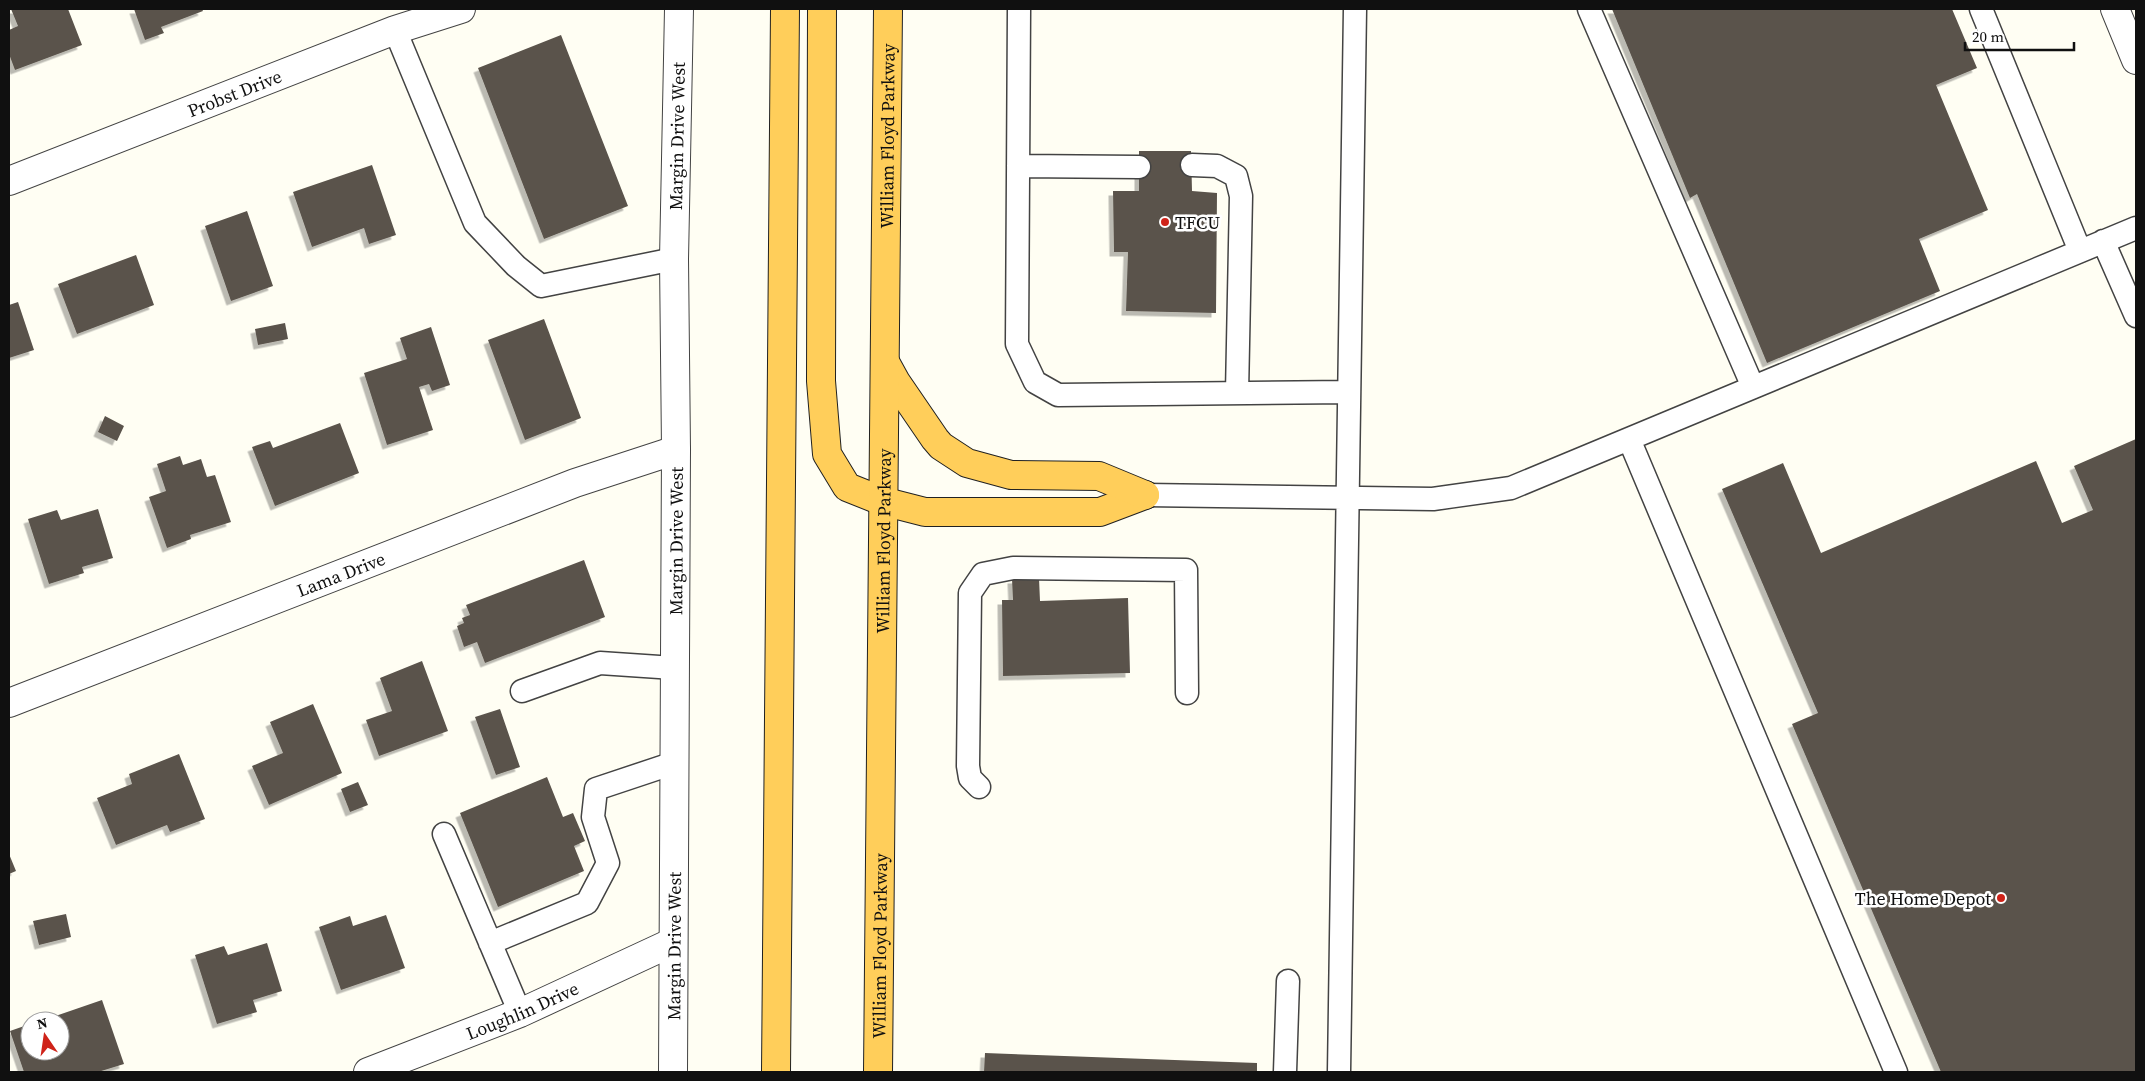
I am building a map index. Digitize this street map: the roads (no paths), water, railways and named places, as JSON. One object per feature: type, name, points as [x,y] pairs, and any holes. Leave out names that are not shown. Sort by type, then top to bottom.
[{"type":"highway","points":[[776,1072],[785,9]]},
{"type":"highway","points":[[822,9],[822,381],[827,454],[847,487],[882,501],[925,512],[1100,512],[1145,495]]},
{"type":"highway","name":"William Floyd Parkway","points":[[878,1072],[888,9]]},
{"type":"highway","points":[[884,360],[896,382],[935,439],[941,446],[967,463],[1011,475],[1099,476],[1145,495]]},
{"type":"street","name":"Probst Drive","points":[[9,181],[395,30],[462,9]]},
{"type":"street","name":"Margin Drive West","points":[[673,1072],[676,450],[674,259],[679,9]]},
{"type":"street","points":[[2115,9],[2136,60]]},
{"type":"street","name":"Lama Drive","points":[[9,703],[583,480],[676,450]]},
{"type":"street","name":"Loughlin Drive","points":[[368,1072],[520,1013],[673,942]]},
{"type":"lane","points":[[1019,9],[1017,344],[1034,382],[1058,395],[1350,392]]},
{"type":"lane","points":[[1338,1072],[1355,9]]},
{"type":"lane","points":[[1589,9],[1753,387]]},
{"type":"lane","points":[[1981,9],[2080,251]]},
{"type":"lane","points":[[395,30],[475,223],[516,266],[534,281],[541,286],[674,259]]},
{"type":"lane","points":[[1192,165],[1217,166],[1236,176],[1241,196],[1237,393]]},
{"type":"lane","points":[[1018,166],[1139,166]]},
{"type":"lane","points":[[1145,495],[1348,497],[1433,500],[1510,488],[2136,228]]},
{"type":"lane","points":[[2103,241],[2136,316]]},
{"type":"lane","points":[[1629,439],[1896,1072]]},
{"type":"lane","points":[[979,788],[970,778],[968,766],[970,593],[983,574],[1013,568],[1186,570],[1187,692]]},
{"type":"lane","points":[[522,691],[600,663],[674,668]]},
{"type":"lane","points":[[490,943],[587,904],[608,863],[593,816],[596,789],[674,763]]},
{"type":"lane","points":[[444,834],[520,1013]]},
{"type":"lane","points":[[1285,1072],[1288,981]]},
{"type":"place","name":"TFCU","points":[[1165,222]]},
{"type":"place","name":"The Home Depot","points":[[2001,898]]}]
